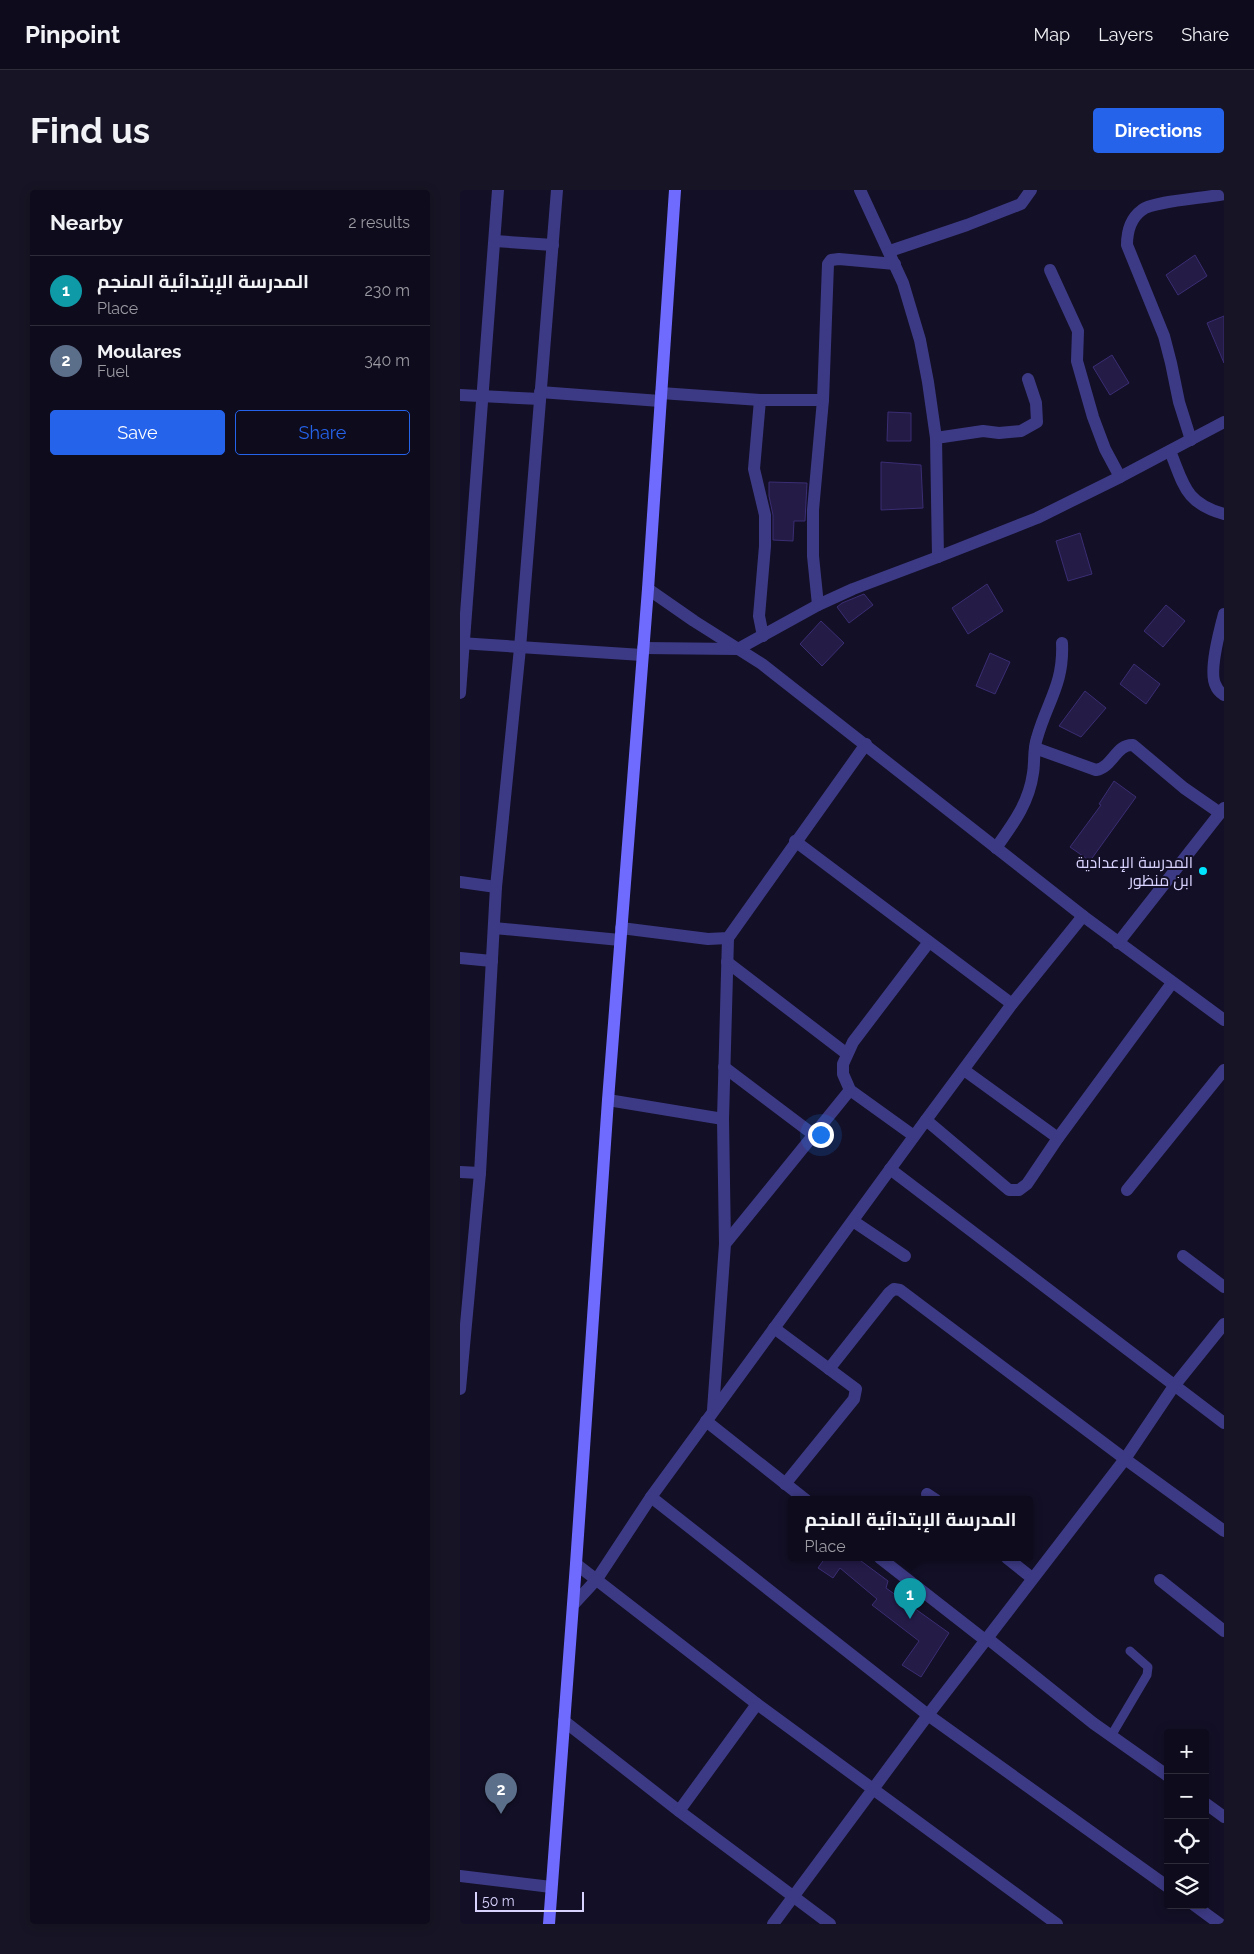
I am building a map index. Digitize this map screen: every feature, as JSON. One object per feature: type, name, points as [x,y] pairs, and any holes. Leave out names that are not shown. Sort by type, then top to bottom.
[{"type":"main road","points":[[549,1924],[620,934],[648,589],[675,190]]},
{"type":"street","points":[[460,693],[462,644],[498,190]]},
{"type":"street","points":[[460,1387],[480,1174],[496,886],[520,648],[557,190]]},
{"type":"street","points":[[860,190],[890,251],[903,283],[920,340],[936,438],[938,557]]},
{"type":"street","points":[[890,251],[967,225],[1021,204],[1031,190]]},
{"type":"street","points":[[1191,440],[1179,402],[1164,336],[1127,245],[1127,232],[1142,209],[1163,202],[1186,201],[1224,194]]},
{"type":"street","points":[[495,241],[553,245]]},
{"type":"street","points":[[818,605],[813,556],[813,510],[823,400],[828,264],[831,260],[839,258],[895,264]]},
{"type":"street","points":[[1050,270],[1078,331],[1077,361],[1093,417],[1105,449],[1120,477]]},
{"type":"street","points":[[936,438],[983,431],[999,433],[1021,431],[1037,422],[1036,403],[1028,379]]},
{"type":"street","points":[[460,395],[483,397],[661,397],[823,400]]},
{"type":"street","points":[[760,400],[754,469],[765,515],[766,546],[759,616],[763,636]]},
{"type":"street","points":[[462,644],[642,652],[738,649],[818,605],[853,589],[1037,518],[1224,422]]},
{"type":"street","points":[[1170,451],[1188,494],[1197,503],[1224,514]]},
{"type":"street","points":[[648,589],[762,664],[1118,943],[1224,1020]]},
{"type":"street","points":[[1224,614],[1220,627],[1213,677],[1215,686],[1224,695]]},
{"type":"street","points":[[996,848],[1022,811],[1027,800],[1033,773],[1035,748],[1041,726],[1060,677],[1063,661],[1062,643]]},
{"type":"street","points":[[713,1411],[726,1244],[723,1119],[728,938],[795,841],[866,744]]},
{"type":"street","points":[[1035,748],[1096,770],[1103,769],[1110,763],[1122,747],[1133,745],[1184,788],[1222,810],[1118,943]]},
{"type":"street","points":[[795,841],[1012,1004]]},
{"type":"street","points":[[460,882],[496,886]]},
{"type":"street","points":[[573,1605],[597,1579],[651,1497],[914,1136],[1012,1004],[1083,916]]},
{"type":"street","points":[[494,928],[708,939],[728,938]]},
{"type":"street","points":[[914,1136],[850,1090],[843,1074],[843,1064],[854,1042],[929,942]]},
{"type":"street","points":[[460,958],[492,961]]},
{"type":"street","points":[[727,962],[847,1054]]},
{"type":"street","points":[[926,1120],[1009,1190],[1019,1190],[1027,1184],[1058,1138],[1172,983]]},
{"type":"street","points":[[724,1067],[814,1135]]},
{"type":"street","points":[[964,1070],[1058,1138]]},
{"type":"street","points":[[1127,1190],[1224,1070]]},
{"type":"street","points":[[726,1244],[850,1090]]},
{"type":"street","points":[[608,1100],[723,1119]]},
{"type":"street","points":[[890,1169],[1224,1423]]},
{"type":"street","points":[[460,1172],[480,1174]]},
{"type":"street","points":[[853,1222],[906,1256]]},
{"type":"street","points":[[1183,1256],[1224,1287]]},
{"type":"street","points":[[829,1368],[889,1293],[894,1289],[900,1290],[1224,1531]]},
{"type":"street","points":[[773,1924],[928,1715],[1125,1459],[1174,1386],[1224,1324]]},
{"type":"street","points":[[774,1328],[856,1389],[856,1394],[785,1484]]},
{"type":"street","points":[[706,1422],[801,1496]]},
{"type":"street","points":[[651,1497],[928,1715],[1164,1884]]},
{"type":"street","points":[[884,1561],[1111,1736],[1165,1774]]},
{"type":"street","points":[[1011,1561],[1032,1578]]},
{"type":"street","points":[[576,1564],[757,1704],[1057,1924]]},
{"type":"street","points":[[1160,1580],[1224,1630]]},
{"type":"street","points":[[679,1811],[757,1704]]},
{"type":"street","points":[[564,1721],[679,1811],[830,1924]]},
{"type":"street","points":[[1209,1806],[1224,1817]]},
{"type":"street","points":[[460,1876],[551,1887]]},
{"type":"street","points":[[1199,1909],[1220,1924]]},
{"type":"lane","points":[[1111,1736],[1147,1675],[1148,1668],[1145,1663],[1130,1651]]},
{"type":"building","points":[[1195,255],[1207,276],[1178,295],[1166,275]]},
{"type":"building","points":[[1224,316],[1224,363],[1207,323]]},
{"type":"building","points":[[1112,355],[1129,383],[1110,395],[1093,367]]},
{"type":"building","points":[[888,412],[911,413],[911,441],[887,441]]},
{"type":"building","points":[[881,462],[921,465],[923,508],[881,510]]},
{"type":"building","points":[[769,482],[807,483],[805,521],[794,521],[793,541],[773,540],[773,515],[769,496]]},
{"type":"building","points":[[1080,533],[1092,574],[1068,581],[1056,541]]},
{"type":"building","points":[[987,584],[1003,611],[968,634],[952,608]]},
{"type":"building","points":[[864,594],[873,605],[849,623],[837,607]]},
{"type":"building","points":[[1166,605],[1185,621],[1163,647],[1144,631]]},
{"type":"building","points":[[821,621],[844,643],[822,666],[800,644]]},
{"type":"building","points":[[990,653],[1010,662],[995,694],[976,686]]},
{"type":"building","points":[[1134,664],[1160,684],[1146,704],[1120,684]]},
{"type":"building","points":[[1085,691],[1106,708],[1081,737],[1059,726]]},
{"type":"building","points":[[1114,781],[1136,797],[1090,861],[1070,847],[1101,805],[1099,804]]},
{"type":"building","points":[[823,1561],[861,1561],[888,1581],[886,1588],[949,1633],[921,1677],[902,1665],[919,1641],[872,1605],[877,1599],[840,1568],[833,1578],[818,1568]]},
{"type":"place","name":"المدرسة الإعدادية ابن منظور","points":[[1203,871]]},
{"type":"place","name":"المدرسة الإبتدائية المنجم","points":[[910,1619]]},
{"type":"place","name":"Moulares","points":[[501,1814]]}]
